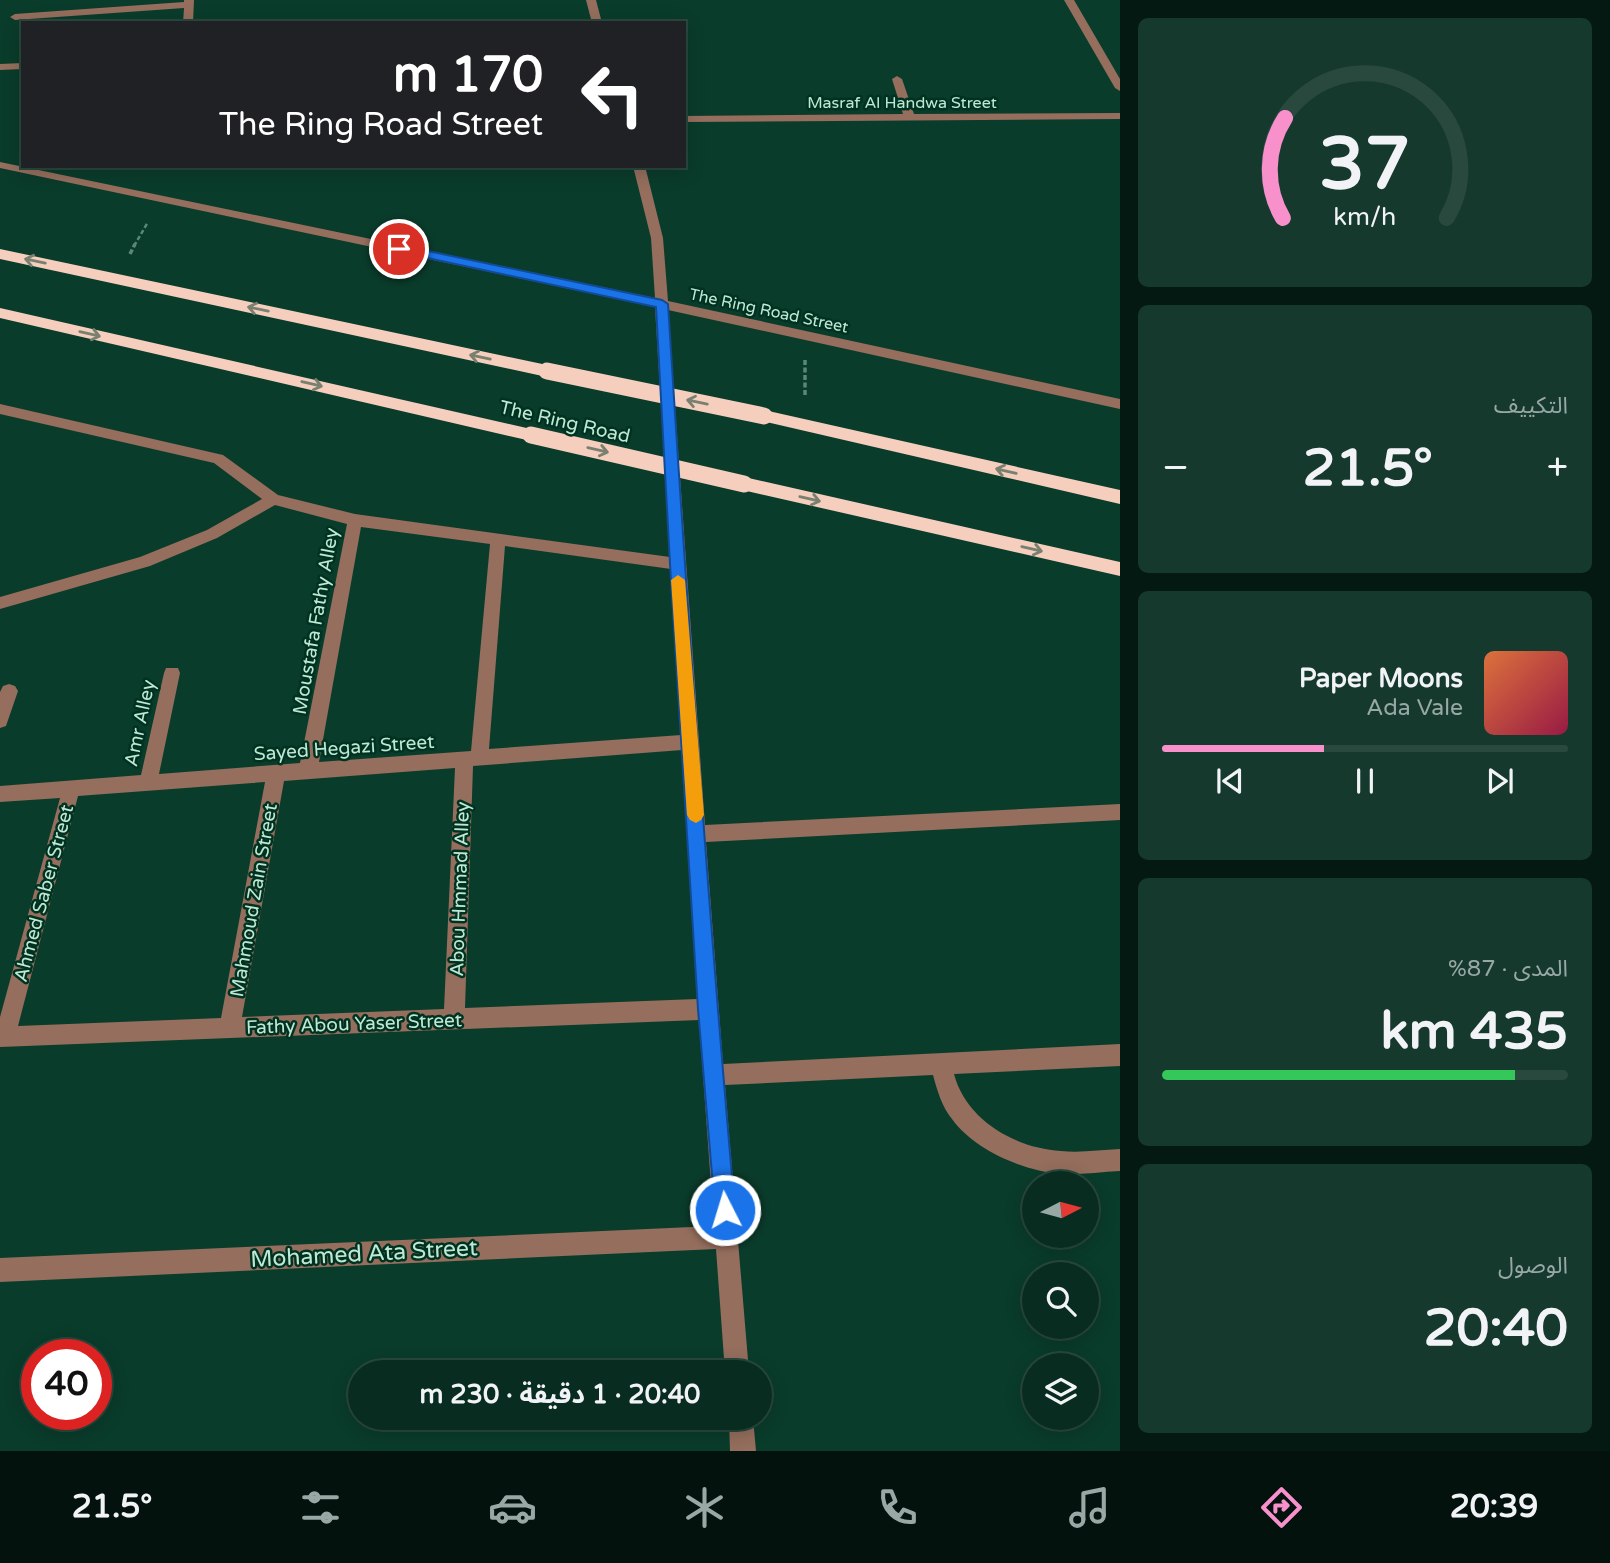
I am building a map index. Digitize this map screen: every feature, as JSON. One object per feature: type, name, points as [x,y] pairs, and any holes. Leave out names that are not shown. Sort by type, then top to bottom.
[{"type":"highway","points":[[0,254],[764,416],[1120,497]]},
{"type":"highway","name":"The Ring Road","points":[[0,313],[1120,569]]},
{"type":"street","points":[[591,0],[596,21]]},
{"type":"street","points":[[1069,0],[1120,88]]},
{"type":"street","points":[[15,16],[189,2],[188,21]]},
{"type":"street","points":[[0,67],[21,66]]},
{"type":"street","points":[[897,79],[910,117]]},
{"type":"street","name":"Masraf Al Handwa Street","points":[[686,119],[1120,116]]},
{"type":"street","name":"The Ring Road Street","points":[[0,165],[21,168]]},
{"type":"street","points":[[640,168],[657,238],[708,1009],[736,1360]]},
{"type":"street","name":"The Ring Road Street","points":[[40,170],[1120,404]]},
{"type":"street","points":[[0,409],[218,459],[272,499],[355,520],[677,564]]},
{"type":"street","points":[[0,603],[144,562],[212,534],[272,499]]},
{"type":"street","name":"Moustafa Fathy Alley","points":[[308,771],[355,520]]},
{"type":"street","name":"Abou Hmmad Alley","points":[[454,1019],[472,758],[498,540]]},
{"type":"street","name":"Amr Alley","points":[[148,783],[172,673]]},
{"type":"street","points":[[0,721],[9,691]]},
{"type":"street","name":"Sayed Hegazi Street","points":[[0,794],[690,742]]},
{"type":"street","name":"Mahmoud Zain Street","points":[[230,1027],[276,773]]},
{"type":"street","name":"Ahmed Saber Street","points":[[2,1037],[71,789]]},
{"type":"street","points":[[697,834],[1120,813]]},
{"type":"street","name":"Fathy Abou Yaser Street","points":[[2,1037],[708,1009]]},
{"type":"street","points":[[714,1075],[1120,1055]]},
{"type":"street","points":[[942,1064],[946,1085],[958,1111],[971,1127],[1030,1158],[1058,1163],[1120,1160]]},
{"type":"street","name":"Mohamed Ata Street","points":[[0,1270],[727,1237]]},
{"type":"street","points":[[742,1430],[743,1451]]},
{"type":"path","points":[[115,278],[152,215]]},
{"type":"path","points":[[805,347],[806,426]]},
{"type":"slow traffic","points":[[678,580],[696,815]]},
{"type":"route","points":[[399,249],[662,304],[677,564],[725,1210]]}]
